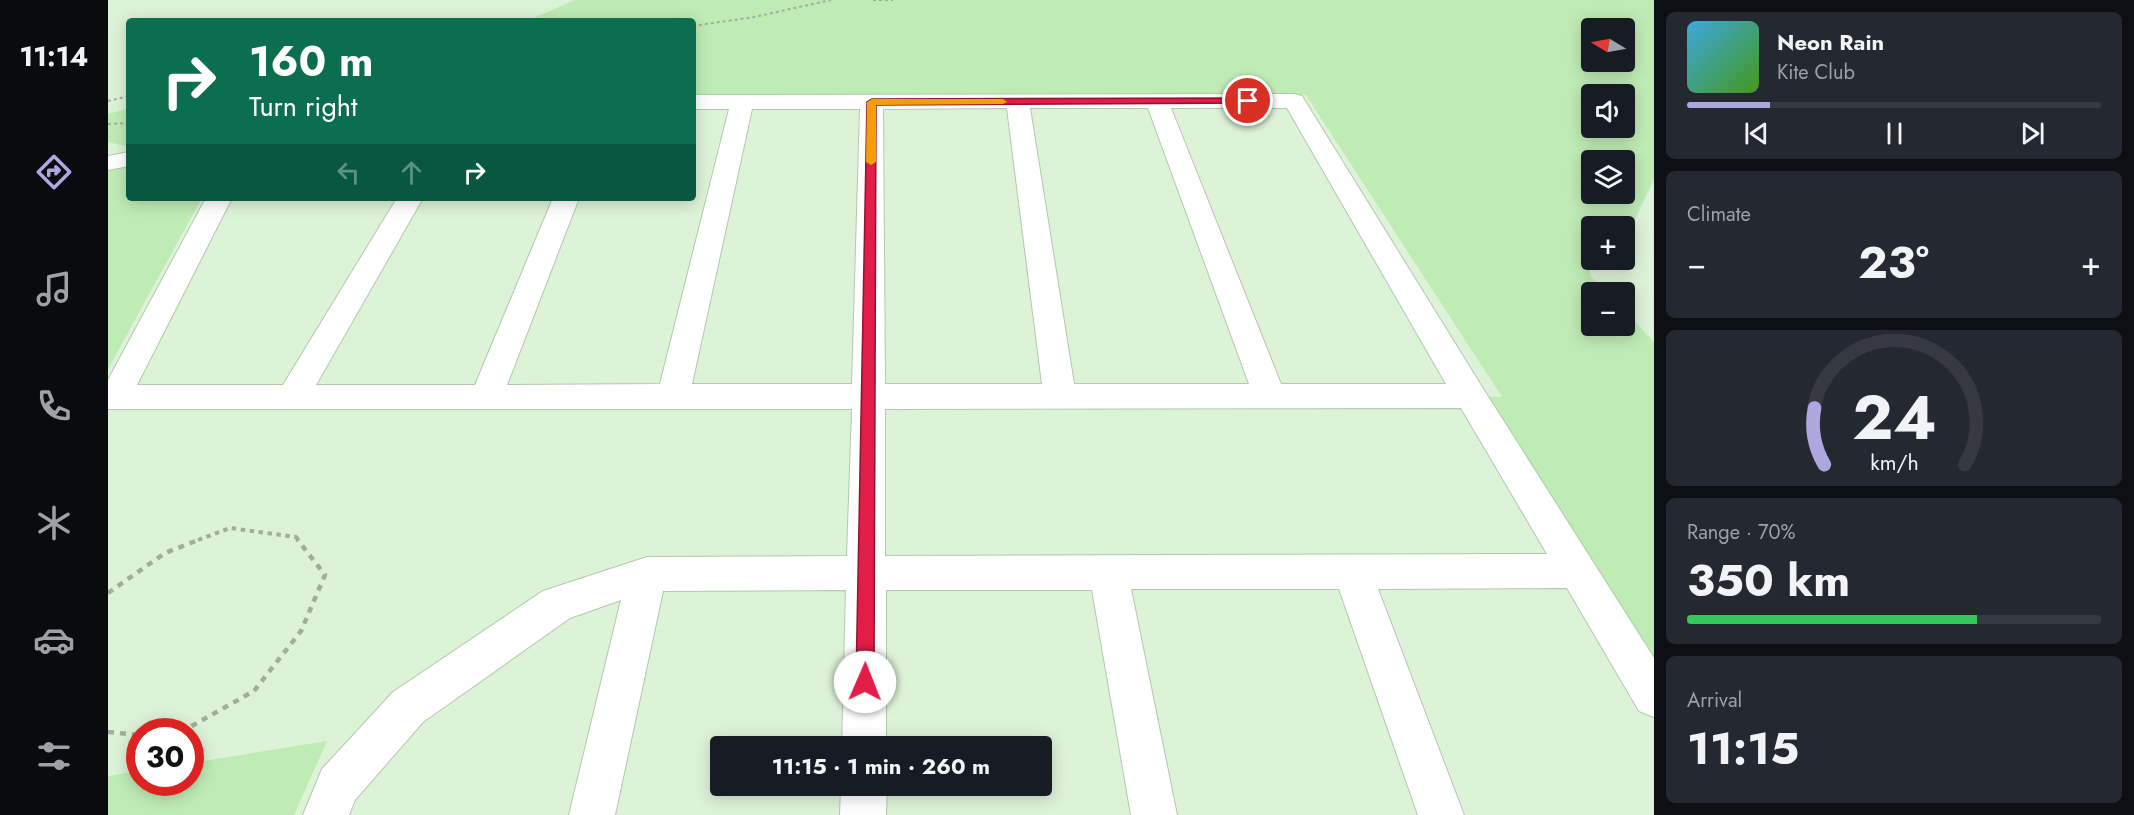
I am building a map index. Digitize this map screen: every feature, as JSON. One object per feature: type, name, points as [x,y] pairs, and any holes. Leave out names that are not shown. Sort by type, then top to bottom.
[{"type":"street","points":[[1017,101],[1060,396]]},
{"type":"street","points":[[1156,101],[1270,396]]},
{"type":"street","points":[[696,102],[1294,101],[1470,396],[1654,696]]},
{"type":"street","points":[[673,397],[742,102]]},
{"type":"street","points":[[864,736],[872,102]]},
{"type":"street","points":[[108,163],[126,160]]},
{"type":"street","points":[[217,201],[112,397],[1470,396]]},
{"type":"street","points":[[292,397],[408,201]]},
{"type":"street","points":[[486,397],[565,201]]},
{"type":"street","points":[[326,815],[338,785],[408,707],[556,604],[647,574],[1577,571]]},
{"type":"street","points":[[1352,572],[1441,815]]},
{"type":"street","points":[[1108,573],[1154,815]]},
{"type":"street","points":[[592,815],[647,574]]},
{"type":"street","points":[[863,815],[864,796]]},
{"type":"path","points":[[696,26],[754,17],[831,0]]},
{"type":"path","points":[[873,0],[893,0]]},
{"type":"path","points":[[108,101],[126,97]]},
{"type":"path","points":[[108,124],[126,123]]},
{"type":"path","points":[[108,592],[165,554],[231,528],[296,537],[325,575],[301,632],[254,691],[204,719]]},
{"type":"path","points":[[108,732],[126,734]]},
{"type":"green space","points":[[575,0],[1654,0],[1654,179],[1635,219],[1635,216],[1581,216],[1581,270],[1590,270],[1591,277],[1596,282],[1581,282],[1581,336],[1635,336],[1635,322],[1654,342],[1654,697],[1470,396],[1502,397],[1306,95],[696,97],[696,18],[534,18]]},
{"type":"green space","points":[[126,109],[126,146],[108,142],[108,114]]},
{"type":"green space","points":[[126,166],[126,201],[200,201],[108,369],[108,169]]},
{"type":"green space","points":[[327,741],[294,815],[108,815],[108,776],[126,773],[126,796],[204,796],[204,761]]},
{"type":"slow traffic","points":[[871,162],[872,102],[1003,102]]},
{"type":"route","points":[[865,682],[872,102],[1248,101]]}]
